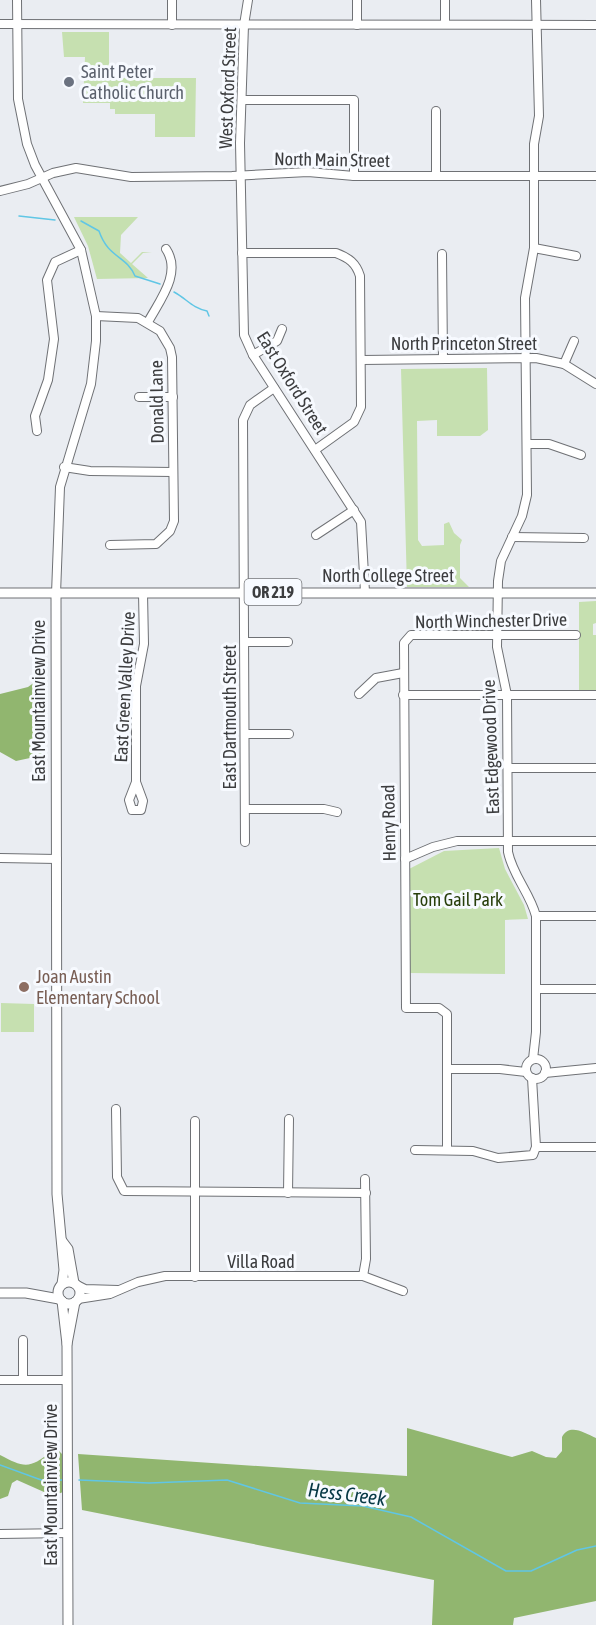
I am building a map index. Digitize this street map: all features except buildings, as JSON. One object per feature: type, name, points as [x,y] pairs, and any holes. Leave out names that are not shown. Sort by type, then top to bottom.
[{"type":"main road","name":"North College Street","points":[[0,594],[596,593]]},
{"type":"main road","name":"East Mountainview Drive","points":[[56,594],[57,1194],[64,1270],[61,1285]]},
{"type":"main road","name":"East Mountainview Drive","points":[[62,1241],[68,1249],[76,1284]]},
{"type":"main road","points":[[0,1293],[26,1293],[60,1300],[68,1304],[77,1300],[80,1292],[76,1284],[32,1289],[26,1293]]},
{"type":"main road","points":[[60,1300],[61,1285]]},
{"type":"main road","name":"East Mountainview Drive","points":[[60,1300],[67,1344],[68,1625]]},
{"type":"main road","name":"East Mountainview Drive","points":[[67,1344],[71,1335],[71,1315],[77,1300]]},
{"type":"street","name":"East Mountainview Drive","points":[[17,0],[20,109],[27,144],[81,250],[96,316],[96,341],[91,384],[64,467],[57,507],[56,594]]},
{"type":"street","points":[[172,0],[172,25]]},
{"type":"street","name":"West Oxford Street","points":[[241,176],[244,25],[248,0]]},
{"type":"street","points":[[357,0],[357,24]]},
{"type":"street","points":[[445,0],[445,23]]},
{"type":"street","name":"East Edgewood Drive","points":[[536,0],[539,116],[534,144],[534,248],[525,298],[527,444],[525,505],[501,561],[496,635],[507,695],[508,841],[511,865],[531,900],[536,916],[537,1147]]},
{"type":"street","points":[[0,24],[596,25]]},
{"type":"street","points":[[243,100],[354,100],[354,176]]},
{"type":"street","points":[[436,111],[436,176]]},
{"type":"street","name":"North Main Street","points":[[0,191],[76,168],[130,177],[241,176],[308,172],[354,176],[596,176]]},
{"type":"street","name":"East Oxford Street","points":[[241,176],[244,335],[253,355],[361,522],[364,536],[365,592]]},
{"type":"street","points":[[534,248],[576,256]]},
{"type":"street","points":[[96,316],[127,316],[147,322],[173,270],[172,259],[166,249]]},
{"type":"street","points":[[37,431],[35,416],[48,380],[54,339],[47,280],[55,262],[81,250]]},
{"type":"street","points":[[242,253],[336,253],[353,261],[360,276],[362,398],[358,416],[347,428],[315,450]]},
{"type":"street","points":[[442,254],[443,359]]},
{"type":"street","name":"Donald Lane","points":[[110,544],[146,546],[156,544],[164,539],[174,521],[173,398],[170,348],[160,331],[147,322]]},
{"type":"street","points":[[253,355],[277,341],[282,329]]},
{"type":"street","points":[[564,364],[574,341]]},
{"type":"street","name":"North Princeton Street","points":[[362,360],[547,359],[564,364],[596,384]]},
{"type":"street","name":"East Dartmouth Street","points":[[245,842],[243,420],[250,405],[274,388]]},
{"type":"street","points":[[139,397],[173,398]]},
{"type":"street","points":[[527,444],[549,444],[581,455]]},
{"type":"street","points":[[64,467],[90,471],[173,472]]},
{"type":"street","points":[[316,536],[354,510]]},
{"type":"street","points":[[512,537],[584,538]]},
{"type":"street","name":"East Green Valley Drive","points":[[136,782],[136,686],[144,644],[143,593]]},
{"type":"street","name":"North Winchester Drive","points":[[405,638],[411,635],[576,635]]},
{"type":"street","name":"Henry Road","points":[[405,638],[403,694],[406,1008],[439,1008],[447,1014],[447,1069]]},
{"type":"street","points":[[245,642],[288,642]]},
{"type":"street","points":[[360,694],[376,678],[403,674]]},
{"type":"street","points":[[403,694],[596,695]]},
{"type":"street","points":[[246,734],[289,734]]},
{"type":"street","points":[[508,768],[596,768]]},
{"type":"street","points":[[246,809],[324,809],[337,812]]},
{"type":"street","points":[[405,859],[433,847],[457,842],[596,841]]},
{"type":"street","points":[[0,858],[57,859]]},
{"type":"street","points":[[536,916],[596,916]]},
{"type":"street","points":[[536,989],[596,989]]},
{"type":"street","points":[[447,1150],[447,1069],[596,1068]]},
{"type":"street","points":[[116,1108],[117,1177],[124,1191],[135,1193],[366,1193]]},
{"type":"street","points":[[288,1193],[289,1119]]},
{"type":"street","points":[[195,1121],[195,1277]]},
{"type":"street","points":[[415,1150],[473,1151],[498,1158],[526,1157],[533,1155],[537,1147],[596,1147]]},
{"type":"street","points":[[363,1276],[366,1259],[365,1179]]},
{"type":"street","name":"Villa Road","points":[[77,1300],[110,1294],[151,1278],[363,1276],[403,1291]]},
{"type":"street","name":"Villa Road","points":[[76,1284],[85,1289],[118,1290]]},
{"type":"street","points":[[23,1340],[23,1380]]},
{"type":"street","points":[[0,1380],[67,1380]]},
{"type":"street","points":[[0,1534],[68,1533]]},
{"type":"green space","points":[[62,32],[109,32],[109,78],[196,78],[195,137],[155,137],[155,114],[115,114],[115,109],[110,109],[110,103],[83,103],[85,57],[64,57]]},
{"type":"green space","points":[[74,217],[138,217],[121,235],[120,253],[131,263],[142,252],[152,252],[143,253],[132,264],[148,278],[97,279],[88,246]]},
{"type":"green space","points":[[487,368],[488,430],[480,436],[437,436],[437,420],[417,421],[418,540],[422,546],[444,545],[444,524],[449,522],[454,533],[462,540],[460,578],[469,587],[407,587],[401,369]]},
{"type":"green space","points":[[596,601],[596,623],[593,624],[593,635],[596,635],[596,690],[579,690],[579,602]]},
{"type":"green space","points":[[39,679],[44,755],[16,761],[0,752],[0,694],[28,687]]},
{"type":"green space","name":"Tom Gail Park","points":[[499,848],[505,869],[524,905],[528,919],[505,920],[505,974],[409,973],[409,869],[444,851]]},
{"type":"green space","points":[[1,1003],[34,1004],[34,1032],[1,1032]]},
{"type":"green space","points":[[407,1428],[512,1457],[532,1451],[546,1457],[556,1458],[562,1451],[562,1437],[573,1430],[596,1438],[596,1601],[514,1618],[513,1625],[432,1625],[434,1580],[82,1510],[78,1454],[407,1476]]},
{"type":"green space","points":[[51,1451],[59,1451],[63,1455],[63,1492],[53,1496],[17,1480],[12,1483],[8,1496],[0,1499],[0,1455],[26,1465],[32,1464]]},
{"type":"waterway","points":[[19,216],[55,220]]},
{"type":"waterway","points":[[81,221],[99,231],[107,247],[132,269],[135,276],[160,284]]},
{"type":"waterway","points":[[174,292],[193,306],[207,311],[209,316]]},
{"type":"waterway","name":"Hess Creek","points":[[0,1465],[44,1481],[62,1480]]},
{"type":"waterway","name":"Hess Creek","points":[[79,1480],[149,1483],[227,1480],[300,1503],[363,1506],[411,1517],[506,1571],[531,1571],[577,1550],[596,1546]]},
{"type":"place","name":"Saint Peter Catholic Church","points":[[69,82]]},
{"type":"place","name":"Joan Austin Elementary School","points":[[24,987]]}]
